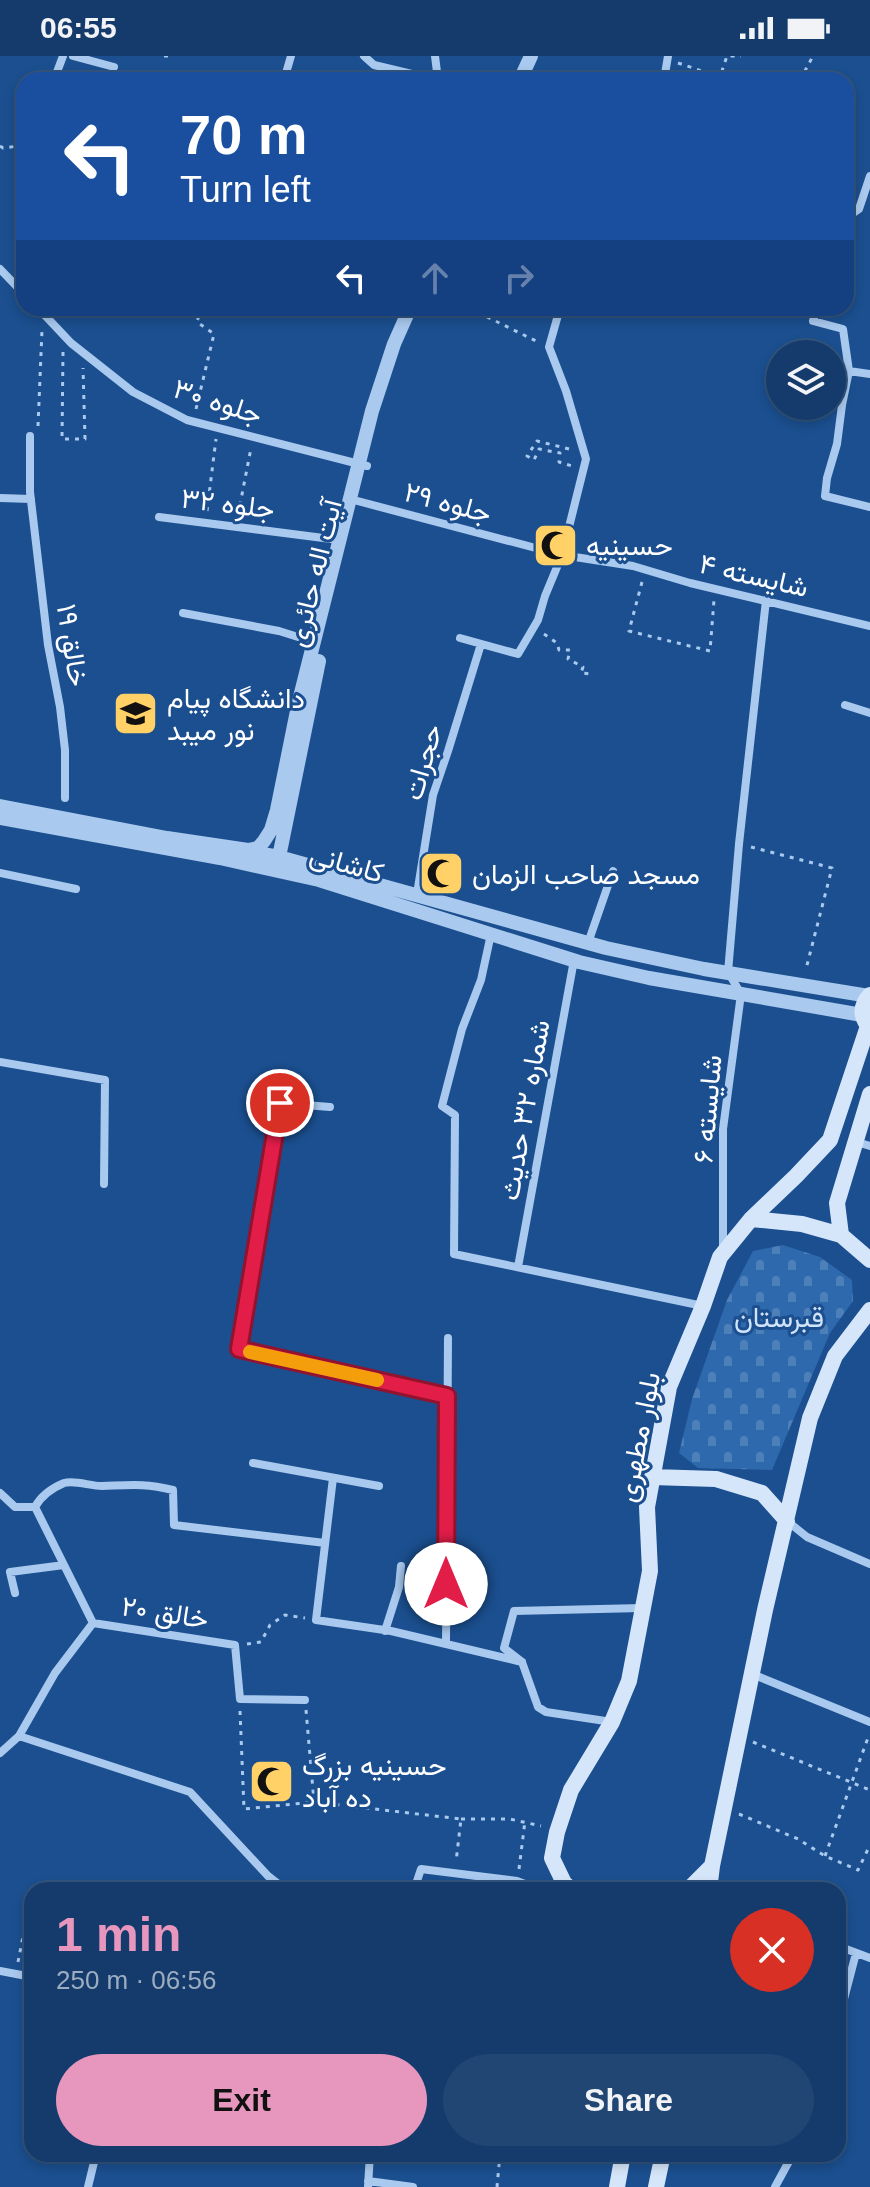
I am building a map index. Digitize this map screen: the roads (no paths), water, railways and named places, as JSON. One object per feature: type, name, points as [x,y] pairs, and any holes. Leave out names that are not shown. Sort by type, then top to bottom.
[{"type":"main road","name":"بلوار مطهری","points":[[564,1882],[552,1858],[557,1832],[571,1790],[612,1722],[629,1681],[650,1571],[647,1507],[669,1387],[720,1257],[751,1219],[830,1140],[867,1023],[864,1003],[870,995]]},
{"type":"main road","points":[[870,1094],[863,1144],[837,1203],[855,1242],[870,1260]]},
{"type":"main road","points":[[751,1219],[802,1224],[855,1242]]},
{"type":"main road","points":[[710,1882],[752,1673],[810,1418],[835,1356],[870,1310]]},
{"type":"main road","points":[[652,1477],[716,1479],[762,1493],[787,1521]]},
{"type":"main road","points":[[696,1882],[712,1866]]},
{"type":"main road","points":[[617,2187],[622,2162]]},
{"type":"main road","points":[[656,2187],[661,2162]]},
{"type":"street","points":[[73,56],[114,67]]},
{"type":"street","points":[[364,56],[374,65],[404,72]]},
{"type":"street","points":[[854,212],[859,209],[870,176]]},
{"type":"street","points":[[0,269],[16,286]]},
{"type":"street","name":"جلوه ۳۰","points":[[46,316],[83,352],[133,392],[193,421],[363,465]]},
{"type":"street","name":"آیت اله حائری","points":[[363,465],[372,411],[406,316]]},
{"type":"street","name":"آیت اله حائری","points":[[279,857],[309,700],[354,500],[404,343],[416,316]]},
{"type":"street","points":[[460,638],[518,654],[534,628],[562,555],[586,459],[549,347],[558,316]]},
{"type":"street","points":[[815,316],[813,321],[843,329],[849,371],[825,496],[870,507]]},
{"type":"street","points":[[849,371],[870,374]]},
{"type":"street","name":"خالق ۱۹","points":[[30,436],[31,495],[48,645],[65,750],[65,798]]},
{"type":"street","points":[[0,498],[31,495]]},
{"type":"street","name":"آیت اله حائری","points":[[248,850],[258,848],[271,830],[339,540],[354,500]]},
{"type":"street","name":"جلوه ۲۹","points":[[354,500],[535,547]]},
{"type":"street","name":"جلوه ۳۲","points":[[159,517],[339,540]]},
{"type":"street","name":"شایسته ۴","points":[[535,547],[562,555],[633,566],[714,589],[870,626]]},
{"type":"street","points":[[741,994],[728,972],[766,600]]},
{"type":"street","points":[[183,613],[279,631],[314,642]]},
{"type":"street","name":"حجرات","points":[[417,894],[433,795],[481,644]]},
{"type":"street","points":[[845,705],[870,713]]},
{"type":"street","name":"کاشانی","points":[[0,806],[279,857],[527,927],[690,966],[870,995]]},
{"type":"street","name":"کاشانی","points":[[0,818],[220,858],[319,880],[574,960],[867,1023]]},
{"type":"street","points":[[220,858],[248,850]]},
{"type":"street","points":[[279,857],[319,880]]},
{"type":"street","points":[[588,943],[613,871]]},
{"type":"street","points":[[0,873],[76,889]]},
{"type":"street","points":[[491,934],[481,980],[462,1029],[442,1106],[455,1115],[454,1254],[703,1306]]},
{"type":"street","name":"شماره ۳۲ حدیث","points":[[518,1267],[574,960]]},
{"type":"street","name":"شایسته ۶","points":[[723,1253],[723,1129],[741,994]]},
{"type":"street","points":[[0,1062],[105,1080],[104,1184]]},
{"type":"street","points":[[330,1107],[280,1103],[239,1349],[447,1396]]},
{"type":"street","points":[[446,1644],[448,1338]]},
{"type":"street","points":[[253,1463],[379,1486]]},
{"type":"street","points":[[333,1478],[316,1620],[385,1631],[522,1662]]},
{"type":"street","points":[[0,1493],[15,1507],[35,1507],[41,1497],[67,1482],[101,1486],[151,1485],[173,1490],[174,1525],[325,1543]]},
{"type":"street","name":"خالق ۲۰","points":[[35,1507],[93,1623],[235,1645],[240,1699],[305,1700]]},
{"type":"street","points":[[787,1521],[807,1537],[870,1564]]},
{"type":"street","points":[[15,1593],[10,1572],[64,1565]]},
{"type":"street","points":[[385,1631],[399,1587],[401,1566]]},
{"type":"street","points":[[612,1722],[546,1712],[538,1707],[522,1662],[504,1648],[514,1611],[643,1608]]},
{"type":"street","points":[[0,1753],[19,1736],[55,1673],[93,1623]]},
{"type":"street","points":[[752,1673],[870,1722]]},
{"type":"street","points":[[19,1736],[190,1792],[276,1882]]},
{"type":"street","points":[[417,1882],[421,1869],[520,1882]]},
{"type":"street","points":[[846,1949],[870,1958]]},
{"type":"street","points":[[846,1991],[856,1953]]},
{"type":"street","points":[[0,1971],[24,1976]]},
{"type":"street","points":[[88,2187],[94,2162]]},
{"type":"street","points":[[369,2162],[368,2184],[413,2187]]},
{"type":"street","points":[[775,2187],[789,2162]]},
{"type":"place","name":"حسینیه","points":[[555,545]]},
{"type":"place","name":"دانشگاه پیام نور میبد","points":[[136,714]]},
{"type":"place","name":"مسجد صاحب الزمان","points":[[441,874]]},
{"type":"place","name":"حسینیه بزرگ ده آباد","points":[[271,1781]]},
{"type":"park label","name":"قبرستان","points":[[779,1317]]}]
